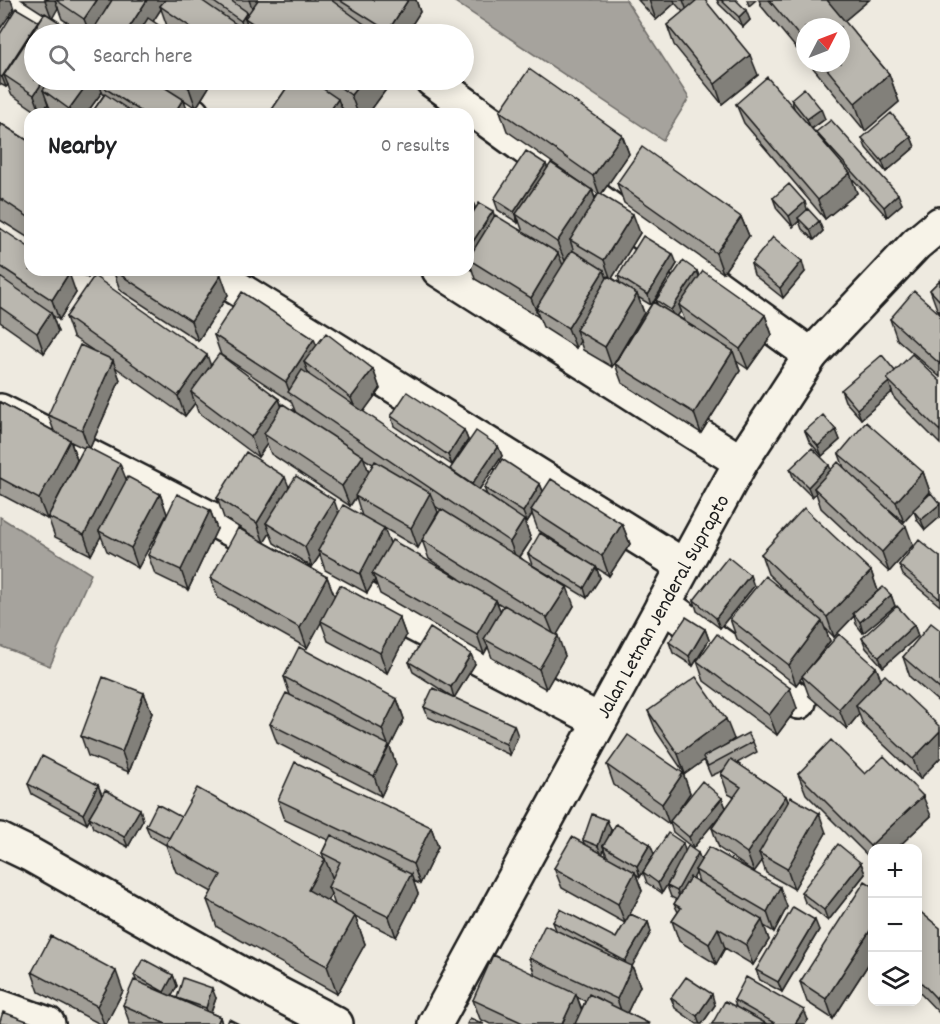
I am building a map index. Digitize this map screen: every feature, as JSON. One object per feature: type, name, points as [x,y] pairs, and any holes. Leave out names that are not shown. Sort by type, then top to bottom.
[{"type":"street","points":[[16,0],[53,24]]},
{"type":"street","points":[[154,90],[182,108]]},
{"type":"street","points":[[446,90],[471,108]]},
{"type":"street","points":[[474,110],[812,355]]},
{"type":"street","name":"Jalan Letnan Jenderal Suprapto","points":[[435,1024],[741,462],[812,355],[916,244],[940,224]]},
{"type":"street","points":[[218,276],[684,566]]},
{"type":"street","points":[[448,276],[741,462]]},
{"type":"street","points":[[0,411],[600,721]]},
{"type":"street","points":[[663,604],[800,702]]},
{"type":"street","points":[[0,840],[336,1024]]},
{"type":"street","points":[[0,1007],[48,1024]]},
{"type":"shaded area","points":[[452,0],[626,0],[689,98],[663,140]]},
{"type":"shaded area","points":[[0,517],[91,574],[50,666],[0,646]]},
{"type":"building","points":[[56,0],[97,0],[84,19]]},
{"type":"building","points":[[112,0],[147,0],[131,24],[97,24]]},
{"type":"building","points":[[165,0],[201,0],[236,24],[186,24],[160,6]]},
{"type":"building","points":[[211,0],[230,0],[247,12],[241,21]]},
{"type":"building","points":[[258,0],[331,0],[364,24],[254,24],[245,18]]},
{"type":"building","points":[[339,0],[408,0],[393,24],[377,24]]},
{"type":"building","points":[[697,0],[705,0],[750,55],[715,84],[667,25]]},
{"type":"building","points":[[721,0],[736,0],[746,10],[739,17]]},
{"type":"building","points":[[769,0],[827,0],[842,18],[796,18],[796,32]]},
{"type":"building","points":[[16,8],[38,21],[36,24],[24,24],[24,43],[2,77],[0,76],[0,34]]},
{"type":"building","points":[[45,13],[62,24],[38,24]]},
{"type":"building","points":[[148,18],[157,24],[144,24]]},
{"type":"building","points":[[850,27],[889,74],[855,103],[829,72],[850,72]]},
{"type":"building","points":[[24,45],[24,88],[4,75]]},
{"type":"building","points":[[529,69],[622,135],[593,176],[500,111]]},
{"type":"building","points":[[767,77],[850,173],[818,200],[736,104]]},
{"type":"building","points":[[804,88],[821,109],[807,119],[791,99]]},
{"type":"building","points":[[26,90],[37,90],[34,95]]},
{"type":"building","points":[[43,90],[83,90],[68,108]]},
{"type":"building","points":[[108,90],[169,90],[183,99],[178,108],[136,108]]},
{"type":"building","points":[[285,90],[325,90],[338,99],[332,108],[273,108]]},
{"type":"building","points":[[344,90],[355,90],[351,95]]},
{"type":"building","points":[[105,94],[126,108],[95,108]]},
{"type":"building","points":[[891,113],[911,137],[882,161],[862,138]]},
{"type":"building","points":[[831,120],[898,194],[884,207],[816,132]]},
{"type":"building","points":[[0,123],[24,138],[24,214],[0,198]]},
{"type":"building","points":[[642,147],[741,217],[716,253],[617,183]]},
{"type":"building","points":[[526,151],[546,164],[514,212],[494,199]]},
{"type":"building","points":[[551,163],[592,190],[557,242],[516,214]]},
{"type":"building","points":[[789,184],[805,202],[789,216],[773,198]]},
{"type":"building","points":[[599,193],[633,214],[604,260],[570,240]]},
{"type":"building","points":[[479,203],[493,211],[474,240],[474,211]]},
{"type":"building","points":[[808,209],[819,221],[810,230],[798,218]]},
{"type":"building","points":[[495,215],[558,253],[531,298],[474,263],[474,249]]},
{"type":"building","points":[[0,228],[24,244],[24,276],[67,276],[52,300],[0,266]]},
{"type":"building","points":[[643,236],[673,254],[648,295],[618,276]]},
{"type":"building","points":[[773,237],[802,261],[780,288],[751,264]]},
{"type":"building","points":[[572,250],[604,270],[568,328],[536,308]]},
{"type":"building","points":[[683,261],[697,271],[671,310],[656,300]]},
{"type":"building","points":[[703,271],[765,315],[740,349],[679,305]]},
{"type":"building","points":[[94,276],[207,355],[178,396],[66,317]]},
{"type":"building","points":[[122,276],[220,276],[191,321]]},
{"type":"building","points":[[608,276],[637,294],[605,347],[576,330]]},
{"type":"building","points":[[0,277],[51,312],[37,333],[0,307]]},
{"type":"building","points":[[940,280],[940,301],[930,290]]},
{"type":"building","points":[[914,291],[940,314],[940,364],[890,319]]},
{"type":"building","points":[[242,292],[314,339],[286,382],[214,335]]},
{"type":"building","points":[[653,302],[733,351],[694,413],[615,364]]},
{"type":"building","points":[[326,333],[373,369],[351,398],[304,362]]},
{"type":"building","points":[[80,345],[113,360],[82,430],[48,415]]},
{"type":"building","points":[[219,354],[279,399],[251,437],[191,392]]},
{"type":"building","points":[[912,354],[940,381],[940,431],[887,379]]},
{"type":"building","points":[[882,355],[895,371],[887,379],[889,382],[857,409],[841,390]]},
{"type":"building","points":[[302,370],[524,520],[510,542],[288,392]]},
{"type":"building","points":[[407,392],[464,430],[448,455],[391,416]]},
{"type":"building","points":[[0,402],[70,440],[39,499],[0,478]]},
{"type":"building","points":[[283,404],[363,456],[342,486],[264,434]]},
{"type":"building","points":[[823,415],[836,430],[818,446],[805,431]]},
{"type":"building","points":[[866,422],[923,472],[896,502],[839,454]]},
{"type":"building","points":[[476,431],[498,446],[472,484],[450,469]]},
{"type":"building","points":[[85,446],[120,464],[84,535],[48,517]]},
{"type":"building","points":[[812,448],[829,465],[808,487],[790,469]]},
{"type":"building","points":[[246,452],[285,477],[257,523],[217,498]]},
{"type":"building","points":[[502,459],[540,484],[523,512],[484,488]]},
{"type":"building","points":[[375,461],[430,493],[411,528],[355,496]]},
{"type":"building","points":[[838,462],[906,526],[882,552],[814,488]]},
{"type":"building","points":[[296,476],[334,500],[305,547],[266,523]]},
{"type":"building","points":[[128,477],[160,494],[131,548],[99,531]]},
{"type":"building","points":[[551,479],[622,524],[602,556],[531,510]]},
{"type":"building","points":[[931,493],[940,504],[921,520],[913,510]]},
{"type":"building","points":[[177,494],[210,510],[181,570],[148,555]]},
{"type":"building","points":[[343,505],[384,528],[360,574],[318,551]]},
{"type":"building","points":[[804,508],[871,571],[827,617],[761,554]]},
{"type":"building","points":[[441,509],[567,587],[547,618],[422,540]]},
{"type":"building","points":[[238,528],[327,577],[300,628],[211,578]]},
{"type":"building","points":[[540,533],[596,567],[584,588],[528,554]]},
{"type":"building","points":[[392,540],[496,600],[477,634],[372,574]]},
{"type":"building","points":[[919,540],[940,557],[940,599],[899,565]]},
{"type":"building","points":[[728,557],[750,575],[716,618],[694,600]]},
{"type":"building","points":[[765,576],[822,621],[789,665],[730,619]]},
{"type":"building","points":[[340,585],[399,617],[380,653],[321,621]]},
{"type":"building","points":[[883,587],[891,595],[860,622],[853,613]]},
{"type":"building","points":[[504,605],[558,636],[539,669],[484,639]]},
{"type":"building","points":[[897,606],[914,625],[879,657],[862,638]]},
{"type":"building","points":[[686,617],[705,629],[689,656],[669,642]]},
{"type":"building","points":[[931,623],[940,630],[940,689],[903,657]]},
{"type":"building","points":[[430,628],[471,654],[451,687],[409,662]]},
{"type":"building","points":[[717,634],[790,688],[769,715],[697,661]]},
{"type":"building","points":[[839,634],[876,667],[839,709],[802,676]]},
{"type":"building","points":[[299,647],[397,699],[382,729],[284,677]]},
{"type":"building","points":[[885,675],[940,727],[940,731],[913,759],[856,705]]},
{"type":"building","points":[[103,677],[144,693],[122,752],[81,736]]},
{"type":"building","points":[[696,677],[726,719],[678,754],[648,711]]},
{"type":"building","points":[[433,688],[514,725],[506,744],[424,707]]},
{"type":"building","points":[[286,693],[389,745],[374,776],[270,724]]},
{"type":"building","points":[[748,733],[753,742],[708,766],[703,757]]},
{"type":"building","points":[[628,735],[683,773],[662,804],[607,765]]},
{"type":"building","points":[[831,740],[865,774],[884,756],[923,796],[872,844],[868,844],[798,774]]},
{"type":"building","points":[[42,756],[98,785],[83,814],[28,784]]},
{"type":"building","points":[[731,759],[786,796],[747,853],[712,828],[741,787],[721,774]]},
{"type":"building","points":[[295,762],[431,827],[413,864],[278,800]]},
{"type":"building","points":[[702,781],[722,798],[689,837],[670,821]]},
{"type":"building","points":[[197,788],[325,859],[308,890],[355,916],[327,966],[207,900],[221,875],[166,844]]},
{"type":"building","points":[[105,790],[140,809],[124,837],[89,817]]},
{"type":"building","points":[[791,797],[819,813],[787,869],[759,853]]},
{"type":"building","points":[[157,804],[181,817],[169,838],[146,826]]},
{"type":"building","points":[[592,814],[607,820],[598,846],[583,840]]},
{"type":"building","points":[[616,824],[650,844],[637,866],[603,846]]},
{"type":"building","points":[[668,833],[683,843],[658,883],[643,872]]},
{"type":"building","points":[[331,835],[411,874],[389,917],[328,887],[340,862],[322,853]]},
{"type":"building","points":[[572,837],[635,872],[618,904],[554,868]]},
{"type":"building","points":[[838,844],[861,863],[824,910],[801,892]]},
{"type":"building","points":[[688,846],[698,853],[677,891],[667,886]]},
{"type":"building","points":[[709,847],[780,887],[767,912],[695,870]]},
{"type":"building","points":[[690,877],[762,920],[746,945],[718,928],[709,944],[672,921],[681,908],[674,904]]},
{"type":"building","points":[[865,881],[868,883],[868,934],[826,999],[800,982]]},
{"type":"building","points":[[793,907],[815,920],[778,982],[756,970]]},
{"type":"building","points":[[560,909],[616,938],[630,914],[648,922],[625,961],[553,922]]},
{"type":"building","points":[[922,913],[940,928],[940,993],[936,998],[922,983]]},
{"type":"building","points":[[545,925],[632,966],[617,999],[529,958]]},
{"type":"building","points":[[51,936],[116,971],[97,1006],[32,972]]},
{"type":"building","points":[[493,955],[576,994],[562,1024],[525,1024],[473,1000]]},
{"type":"building","points":[[143,959],[173,975],[164,992],[134,975]]},
{"type":"building","points":[[686,977],[712,994],[697,1016],[671,998]]},
{"type":"building","points":[[746,977],[804,1010],[795,1024],[776,1024],[734,1000]]},
{"type":"building","points":[[183,978],[212,988],[206,1008],[177,998]]},
{"type":"building","points":[[134,980],[220,1017],[217,1024],[166,1024],[123,1005]]},
{"type":"building","points":[[589,994],[650,1024],[575,1024]]},
{"type":"building","points":[[725,1001],[767,1024],[712,1024]]},
{"type":"building","points":[[3,1012],[35,1024],[0,1024]]},
{"type":"building","points":[[470,1018],[484,1024],[467,1024]]},
{"type":"building","points":[[229,1019],[239,1024],[227,1024]]}]
